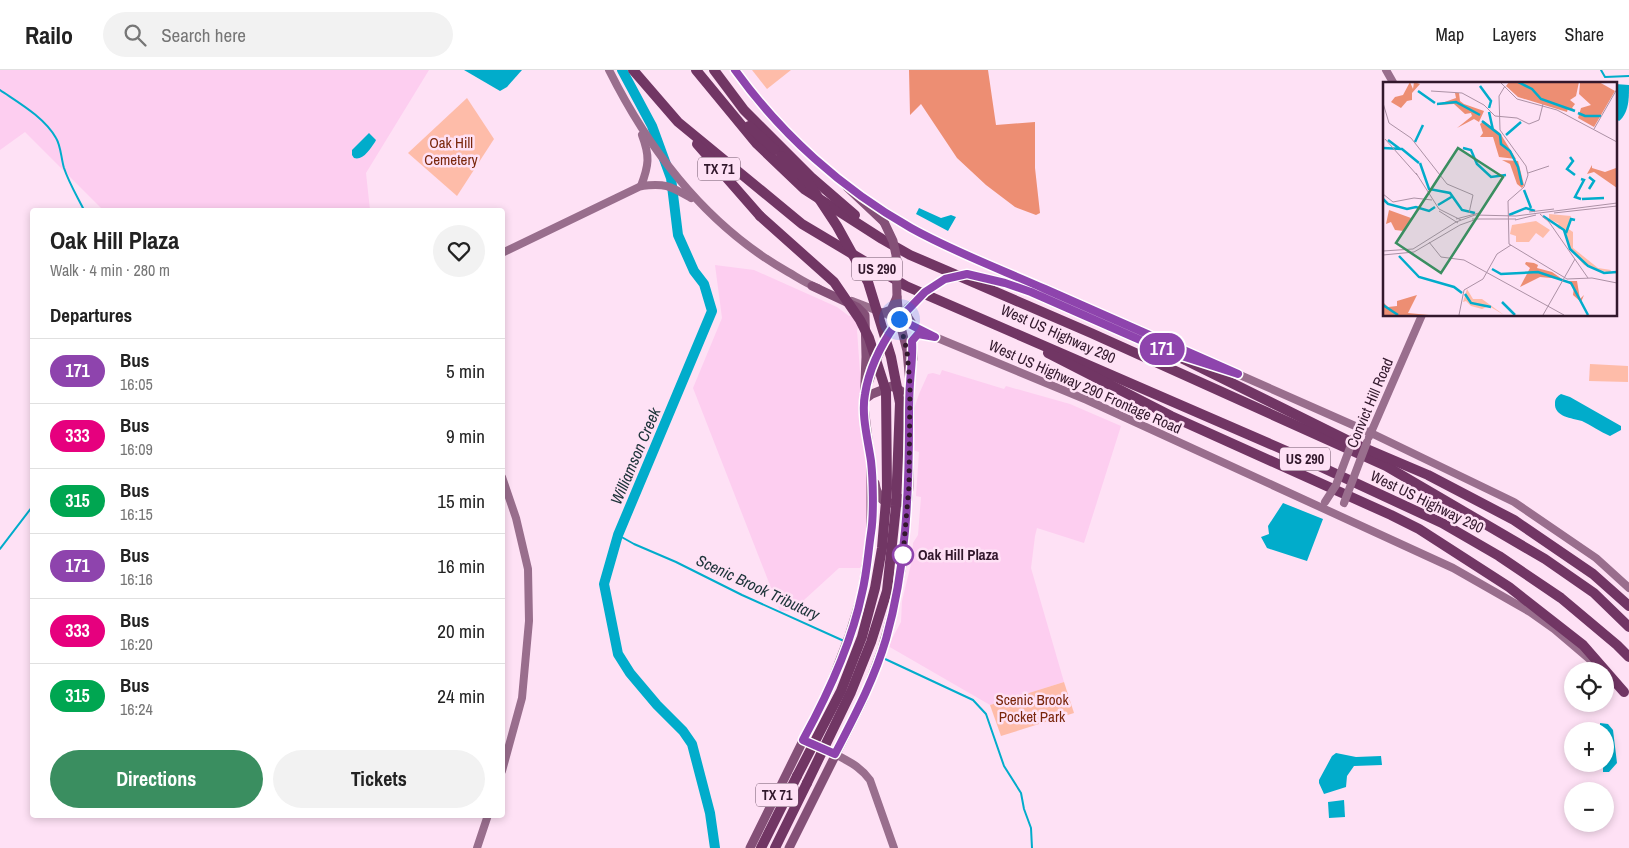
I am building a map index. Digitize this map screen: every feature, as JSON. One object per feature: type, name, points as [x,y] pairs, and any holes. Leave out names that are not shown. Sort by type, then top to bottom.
[{"type":"highway","name":"West US Highway 290","points":[[633,70],[678,122],[802,224],[906,286],[956,306],[1291,453],[1442,522],[1499,556],[1561,598],[1629,657]]},
{"type":"highway","name":"West US Highway 290","points":[[696,70],[757,144],[804,189],[882,239],[910,255],[1091,333],[1386,466],[1545,559],[1594,594],[1629,627]]},
{"type":"highway","points":[[714,70],[744,110],[811,177],[882,239]]},
{"type":"highway","name":"TX 71","points":[[723,101],[808,182],[837,226],[868,282],[891,357],[900,403],[896,506],[888,591],[871,642],[851,692],[775,848]]},
{"type":"highway","name":"TX 71","points":[[678,122],[760,216],[834,282],[860,320],[869,338],[886,391],[887,489],[882,548],[875,588],[862,637],[841,691],[761,848]]},
{"type":"highway","name":"US 290","points":[[956,306],[1171,416],[1418,529],[1509,587],[1583,645],[1627,694]]},
{"type":"highway","points":[[1163,350],[1428,475],[1514,520],[1593,574],[1629,606]]},
{"type":"highway","points":[[1279,419],[1355,441]]},
{"type":"main road","name":"West US Highway 290 Frontage Road","points":[[609,70],[640,126],[670,170],[696,200],[740,240],[768,261],[812,286],[899,319],[935,337],[1087,400],[1453,568],[1530,612],[1554,629],[1592,662]]},
{"type":"main road","points":[[735,70],[755,98],[781,126],[884,222],[893,241],[896,255],[899,319],[907,351],[910,384]]},
{"type":"main road","points":[[1386,70],[1393,82]]},
{"type":"main road","points":[[640,126],[649,156],[641,186]]},
{"type":"main road","points":[[505,252],[641,186],[658,184],[670,186],[696,200]]},
{"type":"main road","points":[[847,186],[910,227],[960,253],[1371,433],[1514,502],[1596,558],[1629,588]]},
{"type":"main road","points":[[864,397],[876,357],[886,338],[908,308],[925,292],[945,279],[967,274],[1005,283],[1031,292],[1163,350],[1238,374]]},
{"type":"main road","points":[[812,286],[857,307],[865,314],[866,357],[864,397],[867,441],[877,492],[885,502],[891,504],[899,503],[906,496],[909,486]]},
{"type":"main road","points":[[883,313],[891,310],[898,297]]},
{"type":"main road","points":[[908,308],[907,316],[914,327]]},
{"type":"main road","name":"Convict Hill Road","points":[[1339,516],[1367,442],[1422,316]]},
{"type":"main road","points":[[789,848],[863,700],[882,649],[894,606],[902,565],[909,486],[909,410],[913,355],[912,341],[918,334],[935,337]]},
{"type":"main road","points":[[864,397],[892,386],[900,390],[909,410]]},
{"type":"main road","points":[[1313,504],[1326,502],[1336,485],[1355,441],[1353,432],[1345,422]]},
{"type":"main road","name":"TX 71","points":[[750,848],[830,686],[849,636],[862,594],[872,527],[871,464]]},
{"type":"main road","points":[[505,486],[516,518],[528,569],[529,621],[522,698],[505,760]]},
{"type":"main road","points":[[1614,682],[1627,694]]},
{"type":"main road","points":[[835,754],[854,763],[863,770],[870,780],[894,848]]},
{"type":"main road","points":[[477,848],[487,818]]},
{"type":"shaded area","points":[[0,70],[429,70],[366,173],[370,208],[101,208],[25,132],[0,150]]},
{"type":"shaded area","points":[[909,70],[988,70],[996,125],[1035,122],[1035,168],[1040,213],[1036,215],[1015,207],[986,185],[957,158],[921,104],[910,115]]},
{"type":"shaded area","points":[[715,265],[754,270],[837,307],[849,316],[865,315],[857,330],[868,486],[868,555],[860,568],[839,568],[792,611],[780,611],[693,388],[722,318]]},
{"type":"shaded area","name":"Oak Hill Plaza","points":[[942,370],[1004,389],[1006,386],[1070,404],[1121,426],[1084,543],[1037,528],[1035,536],[1031,568],[1064,682],[990,705],[888,646],[901,622],[902,601],[912,560],[913,543],[918,535],[921,497],[916,496],[919,452],[912,450],[914,409],[928,374],[940,375]]},
{"type":"green space","points":[[752,70],[791,70],[767,89]]},
{"type":"green space","name":"Oak Hill Cemetery","points":[[467,98],[494,139],[457,196],[408,153]]},
{"type":"green space","points":[[1590,364],[1628,366],[1628,382],[1589,381]]},
{"type":"green space","name":"Scenic Brook Pocket Park","points":[[1064,682],[1074,713],[1001,736],[990,705]]},
{"type":"water","points":[[464,70],[522,70],[507,87],[500,91]]},
{"type":"water","points":[[1616,84],[1629,85],[1627,110],[1619,121],[1616,119]]},
{"type":"water","points":[[369,133],[376,140],[375,142],[363,156],[354,158],[352,150]]},
{"type":"water","points":[[919,208],[941,218],[951,215],[956,217],[948,231],[916,214]]},
{"type":"water","points":[[1561,394],[1570,397],[1621,426],[1621,430],[1610,436],[1582,421],[1560,414],[1555,408],[1555,403],[1556,398]]},
{"type":"water","points":[[1283,503],[1323,519],[1307,561],[1267,548],[1261,537],[1269,534],[1268,526]]},
{"type":"water","points":[[1614,738],[1617,763],[1614,766]]},
{"type":"water","points":[[1336,753],[1356,757],[1381,756],[1382,765],[1354,766],[1347,776],[1346,787],[1324,794],[1319,780],[1332,756]]},
{"type":"water","points":[[1344,800],[1345,817],[1329,818],[1328,802]]},
{"type":"waterway","name":"Williamson Creek","points":[[622,70],[652,126],[671,178],[678,235],[694,271],[704,284],[712,311],[618,535],[604,584],[618,654],[630,673],[657,705],[683,731],[692,744],[710,813],[715,848]]},
{"type":"waterway","points":[[1601,70],[1605,77],[1629,76]]},
{"type":"waterway","points":[[0,90],[31,111],[51,130],[59,145],[66,174],[83,208]]},
{"type":"waterway","points":[[0,549],[30,510]]},
{"type":"waterway","name":"Scenic Brook Tributary","points":[[618,535],[742,595],[844,641]]},
{"type":"waterway","points":[[883,658],[973,700],[986,714],[1004,766],[1021,793],[1024,809],[1031,828],[1032,848]]},
{"type":"bus line","name":"171","points":[[735,70],[755,98],[826,169],[847,186],[910,227],[960,253],[1238,374],[1163,350],[1031,292],[1005,283],[967,274],[945,279],[925,292],[908,308],[899,319],[935,337],[918,334],[912,341],[909,486],[902,565],[886,640],[863,700],[835,754],[803,740],[830,686],[841,659],[862,594],[872,516],[871,464],[867,441],[864,406],[865,394],[876,357],[895,325]]},
{"type":"place","name":"Oak Hill Plaza","points":[[903,555]]},
{"type":"route","points":[[899,319],[907,351],[910,384],[909,486],[903,555]]}]
